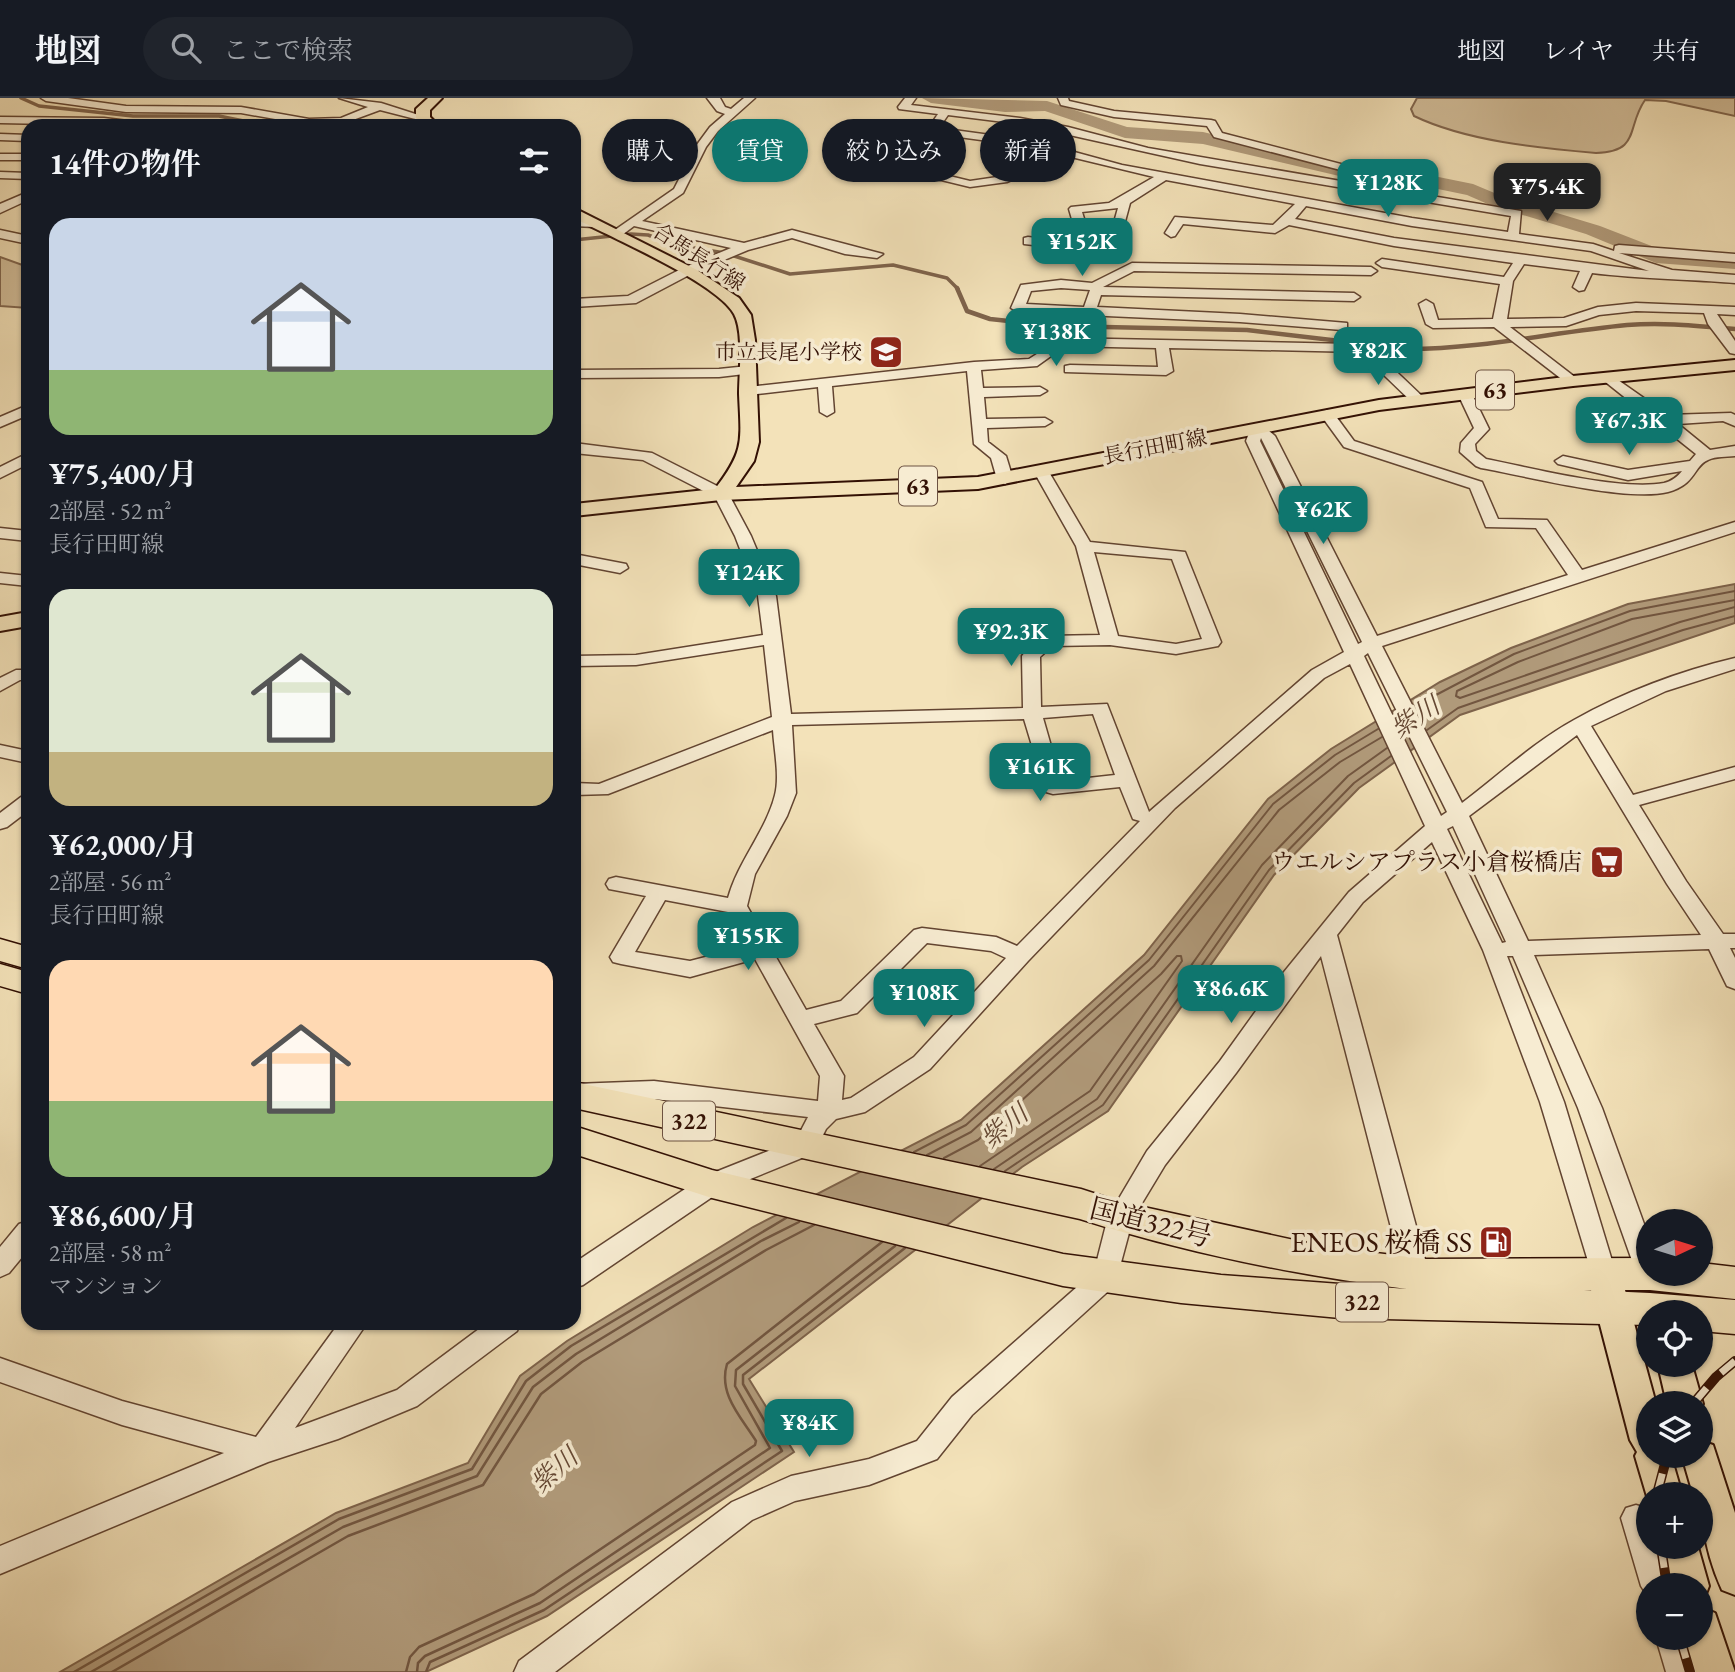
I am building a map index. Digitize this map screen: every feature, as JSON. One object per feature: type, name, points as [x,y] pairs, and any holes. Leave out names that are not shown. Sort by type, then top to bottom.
[{"type":"highway","points":[[0,950],[21,955]]},
{"type":"highway","points":[[0,975],[21,981]]},
{"type":"highway","name":"国道322号","points":[[581,1096],[1080,1204],[1121,1217],[1326,1263],[1416,1274],[1666,1295],[1735,1283]]},
{"type":"highway","name":"国道322号","points":[[581,1142],[712,1184],[1063,1270],[1106,1277],[1232,1293],[1381,1304],[1608,1292]]},
{"type":"highway","name":"国道322号","points":[[1666,1295],[1735,1317]]},
{"type":"main road","points":[[426,119],[423,109],[436,98]]},
{"type":"main road","name":"合馬長行線","points":[[581,216],[594,223],[624,227],[730,300],[743,315],[748,370],[749,448],[743,463],[721,494]]},
{"type":"main road","name":"長行田町線","points":[[581,509],[721,494],[949,486],[1005,479],[1327,414],[1573,381],[1735,365]]},
{"type":"main road","points":[[0,624],[21,620]]},
{"type":"main road","points":[[1608,1292],[1636,1396]]},
{"type":"main road","points":[[1703,1468],[1735,1577]]},
{"type":"main road","points":[[1709,1650],[1716,1672]]},
{"type":"street","points":[[46,98],[125,108],[241,110],[292,119]]},
{"type":"street","points":[[130,99],[180,98]]},
{"type":"street","points":[[712,98],[721,109],[733,113]]},
{"type":"street","points":[[624,227],[679,191],[701,146],[714,129],[750,98]]},
{"type":"street","points":[[911,98],[903,107],[1000,119]]},
{"type":"street","points":[[1063,98],[1065,103],[1114,114],[1212,123],[1209,148],[1181,179]]},
{"type":"street","points":[[342,100],[381,106],[418,119]]},
{"type":"street","points":[[239,103],[283,105]]},
{"type":"street","points":[[347,119],[381,106]]},
{"type":"street","points":[[322,110],[344,113]]},
{"type":"street","points":[[940,119],[944,113]]},
{"type":"street","points":[[0,120],[21,121]]},
{"type":"street","points":[[1076,128],[1147,151],[1209,148],[1356,171],[1390,195],[1412,222]]},
{"type":"street","points":[[0,137],[21,138]]},
{"type":"street","points":[[1209,148],[1390,195],[1517,214],[1513,235]]},
{"type":"street","points":[[1076,156],[1164,176],[1412,222],[1593,248],[1735,258]]},
{"type":"street","points":[[0,157],[21,157]]},
{"type":"street","points":[[0,175],[21,176]]},
{"type":"street","points":[[1028,240],[1087,248],[1075,209],[1111,206],[1125,201],[1164,176]]},
{"type":"street","points":[[962,182],[985,182]]},
{"type":"street","points":[[4,205],[21,198]]},
{"type":"street","points":[[1119,226],[1125,201]]},
{"type":"street","points":[[1171,233],[1179,220],[1275,229],[1287,221],[1303,202]]},
{"type":"street","points":[[1287,221],[1395,242],[1521,260],[1640,275],[1671,274],[1735,279]]},
{"type":"street","points":[[581,222],[594,223]]},
{"type":"street","points":[[1342,326],[1344,313],[1354,296],[1412,222]]},
{"type":"street","points":[[624,227],[744,247]]},
{"type":"street","points":[[0,234],[21,238]]},
{"type":"street","points":[[581,303],[631,300],[687,271],[744,247],[792,234],[845,250],[877,254]]},
{"type":"street","points":[[1593,248],[1671,274]]},
{"type":"street","points":[[1499,325],[1507,281],[1521,260]]},
{"type":"street","points":[[748,391],[974,366],[1032,363],[1062,342],[1068,326],[1089,311],[1096,289],[1132,267],[1377,267],[1507,281]]},
{"type":"street","points":[[1579,287],[1588,268]]},
{"type":"street","points":[[1354,296],[1096,289],[1061,284],[1026,288],[1018,308],[1240,318],[1342,326],[1418,400]]},
{"type":"street","points":[[1426,304],[1433,324],[1566,322],[1582,314],[1597,311],[1684,306],[1735,311]]},
{"type":"street","points":[[1709,310],[1715,324],[1735,350]]},
{"type":"street","points":[[1499,325],[1573,381]]},
{"type":"street","points":[[1062,342],[1363,348]]},
{"type":"street","points":[[1098,343],[1100,369]]},
{"type":"street","points":[[1070,369],[1166,371],[1162,344]]},
{"type":"street","points":[[974,366],[981,444],[998,456],[1005,479]]},
{"type":"street","points":[[581,374],[719,373],[748,370]]},
{"type":"street","points":[[1608,377],[1707,455]]},
{"type":"street","points":[[825,384],[827,411]]},
{"type":"street","points":[[976,393],[1040,391]]},
{"type":"street","points":[[1465,394],[1482,429],[1468,443],[1468,452],[1481,463],[1626,487],[1667,487],[1677,484],[1702,456],[1735,451]]},
{"type":"street","points":[[4,420],[21,412]]},
{"type":"street","points":[[1327,414],[1349,444],[1477,485],[1492,524],[1541,523],[1578,577]]},
{"type":"street","points":[[1665,420],[1726,416],[1735,422]]},
{"type":"street","points":[[979,425],[1045,422]]},
{"type":"street","points":[[1608,1292],[1552,1102],[1448,820],[1443,786],[1268,436],[1257,428],[1252,441],[1419,789],[1448,820],[1520,948],[1590,1108],[1666,1295]]},
{"type":"street","points":[[581,449],[647,456],[721,494],[743,536],[767,596],[782,720],[786,793],[777,816],[745,874],[736,906],[832,1076],[829,1111],[817,1123],[805,1146],[712,1184],[581,1272]]},
{"type":"street","points":[[1563,461],[1628,475],[1694,465]]},
{"type":"street","points":[[0,473],[21,462]]},
{"type":"street","points":[[1041,470],[1084,546],[1110,640]]},
{"type":"street","points":[[581,1094],[654,1090],[829,1111],[858,1106],[922,1063],[1020,956],[1168,804],[1318,674],[1375,650],[1578,577],[1735,527]]},
{"type":"street","points":[[3,538],[21,537]]},
{"type":"street","points":[[1084,546],[1178,555],[1212,642],[1176,649],[1110,640],[1046,641],[1031,656],[1032,713],[1053,788],[1127,780]]},
{"type":"street","points":[[581,560],[620,568]]},
{"type":"street","points":[[0,578],[21,580]]},
{"type":"street","points":[[581,661],[636,660],[771,639]]},
{"type":"street","points":[[530,1672],[742,1511],[791,1489],[869,1472],[927,1450],[962,1406],[1106,1277],[1121,1217],[1156,1158],[1228,1067],[1292,977],[1356,897],[1448,820],[1580,724],[1660,687],[1735,663]]},
{"type":"street","points":[[0,686],[16,675],[21,675]]},
{"type":"street","points":[[581,789],[601,790],[782,720],[1032,713],[1100,708],[1140,815]]},
{"type":"street","points":[[1580,724],[1677,884],[1725,941],[1735,981]]},
{"type":"street","points":[[0,751],[21,756]]},
{"type":"street","points":[[1629,802],[1735,773]]},
{"type":"street","points":[[0,823],[21,806]]},
{"type":"street","points":[[617,884],[736,906]]},
{"type":"street","points":[[659,892],[621,957],[690,969],[761,950]]},
{"type":"street","points":[[800,1019],[849,1007],[922,935],[996,944],[1020,956]]},
{"type":"street","points":[[1326,935],[1416,1274]]},
{"type":"street","points":[[1494,950],[1725,941]]},
{"type":"street","points":[[0,1266],[21,1240]]},
{"type":"street","points":[[262,1451],[349,1330]]},
{"type":"street","points":[[0,1560],[262,1451],[328,1430],[407,1398],[498,1330]]},
{"type":"street","points":[[0,1370],[122,1413],[262,1451]]},
{"type":"street","points":[[1676,1650],[1682,1672]]},
{"type":"shaded area","points":[[1417,98],[1735,98],[1735,116],[1666,101],[1645,100],[1626,143],[1610,152],[1596,153],[1527,146],[1456,132],[1414,116],[1411,109]]},
{"type":"shaded area","points":[[0,257],[21,264],[21,308],[0,306]]},
{"type":"water","name":"紫川","points":[[1735,584],[1735,623],[1460,715],[1359,788],[1274,875],[1108,1111],[1022,1167],[749,1379],[794,1452],[547,1616],[426,1672],[60,1672],[336,1513],[468,1463],[520,1376],[567,1341],[753,1227],[961,1120],[1144,955],[1268,799],[1331,749],[1440,682],[1511,648],[1628,604]]},
{"type":"waterway","points":[[21,98],[39,106],[133,116],[219,116],[234,119]]},
{"type":"waterway","points":[[931,98],[1005,107],[1047,106],[1125,132],[1203,138],[1352,173],[1409,177],[1473,190],[1497,201],[1593,230],[1664,258],[1735,262]]},
{"type":"waterway","points":[[581,239],[648,235],[675,245],[725,253],[790,274],[893,265],[947,278],[957,288]]},
{"type":"waterway","points":[[957,288],[967,311],[990,319],[1056,326],[1247,330],[1408,349],[1491,343],[1641,324],[1735,329]]},
{"type":"railway","points":[[1704,1391],[1735,1361]]},
{"type":"railway","points":[[1660,1482],[1664,1468]]},
{"type":"railway","points":[[1663,1559],[1665,1573]]},
{"type":"railway","points":[[1684,1650],[1690,1672]]},
{"type":"place","name":"市立長尾小学校","points":[[886,352]]},
{"type":"place","name":"ウエルシアプラス小倉桜橋店","points":[[1607,862]]},
{"type":"place","name":"ENEOS 桜橋 SS","points":[[1496,1242]]}]
